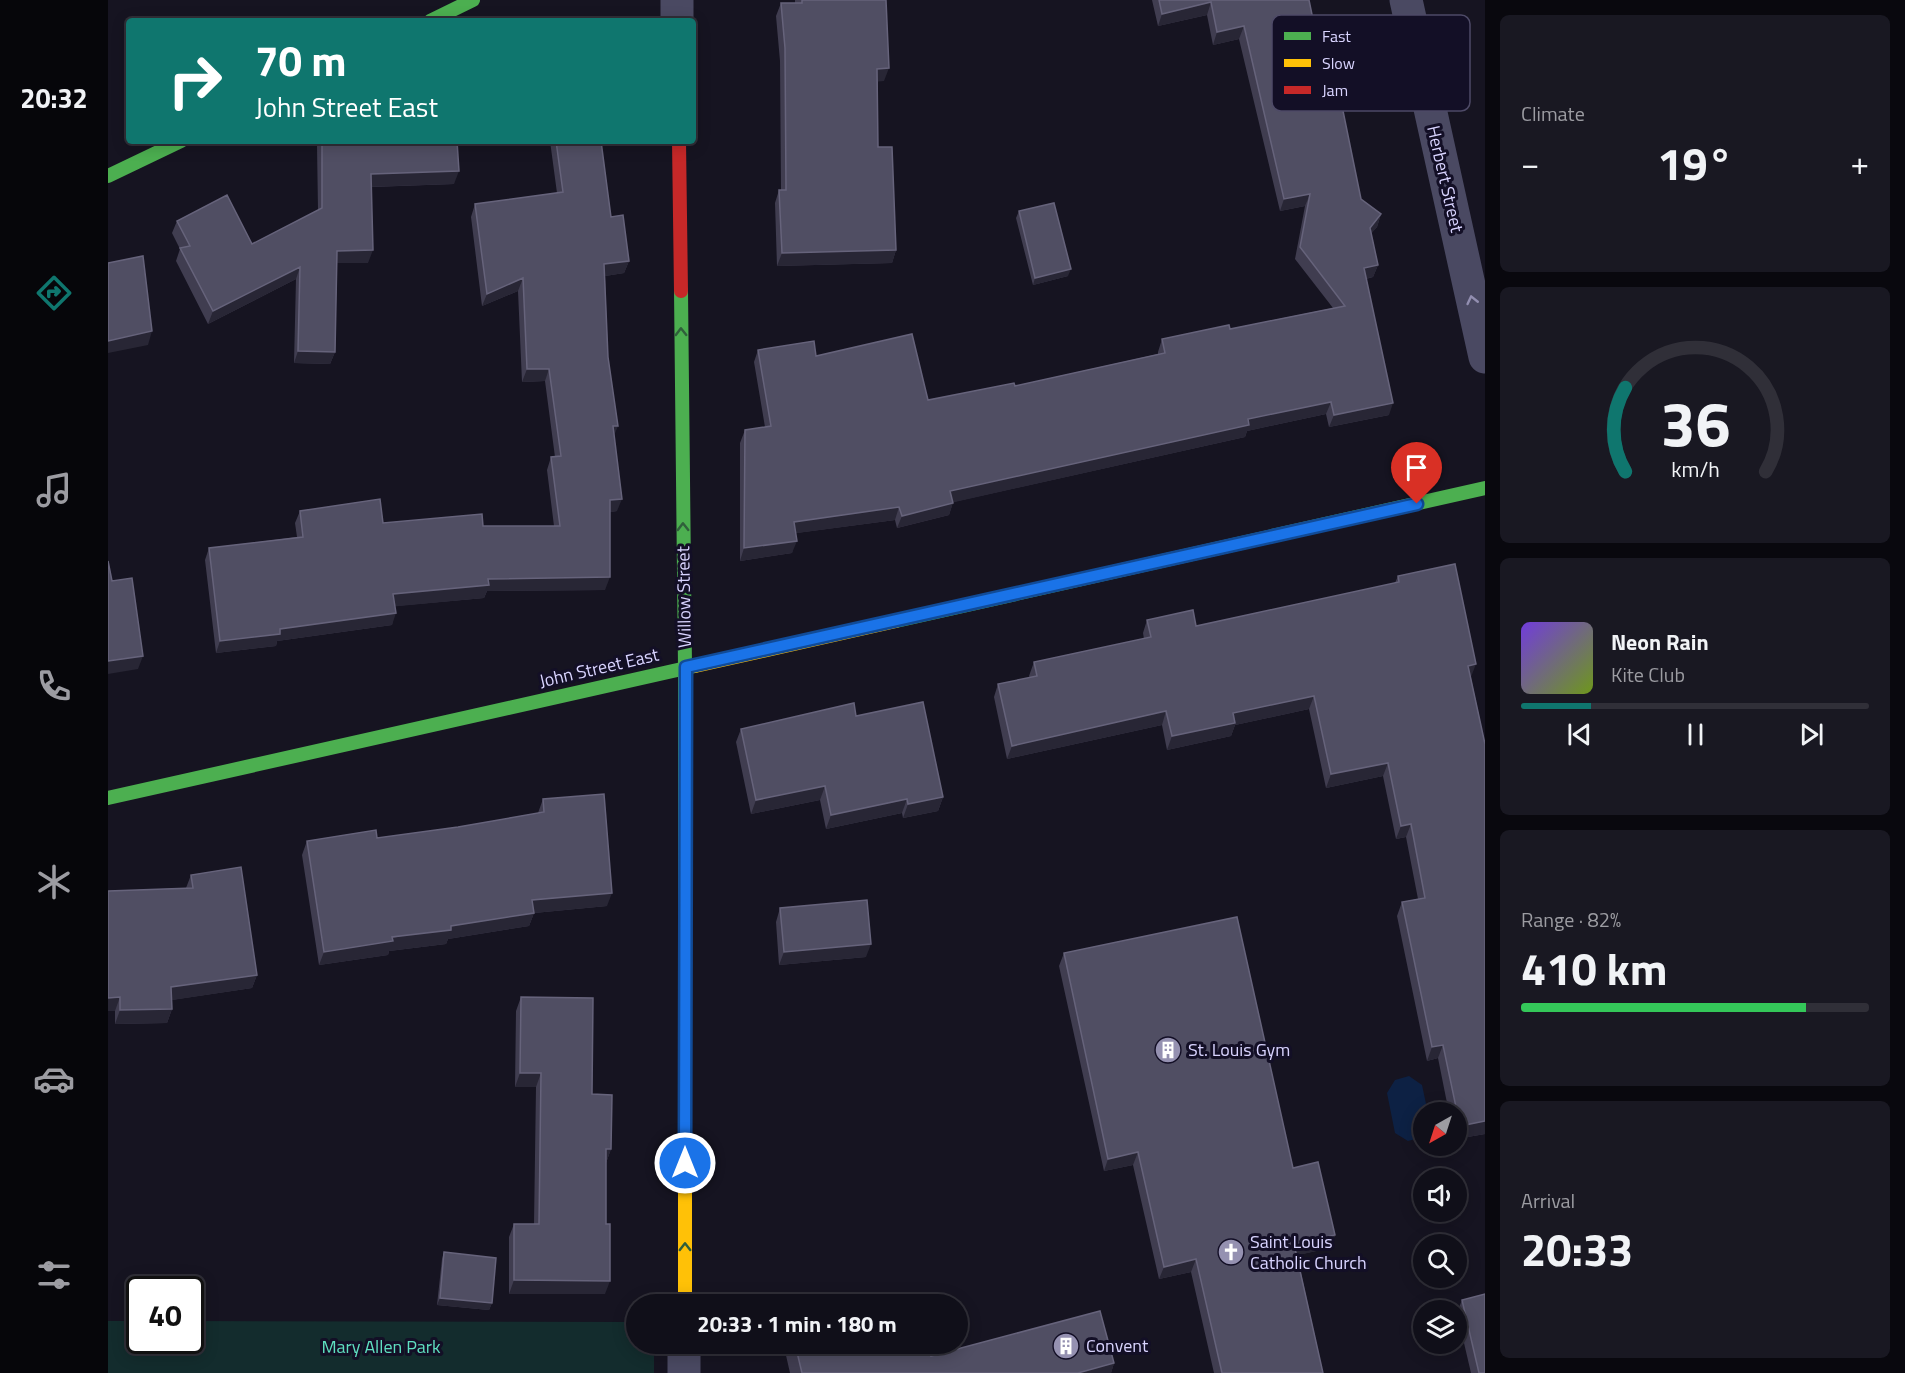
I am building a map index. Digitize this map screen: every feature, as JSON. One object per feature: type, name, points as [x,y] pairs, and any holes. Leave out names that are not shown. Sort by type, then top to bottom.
[{"type":"street","points":[[436,18],[473,0]]},
{"type":"street","points":[[677,0],[677,18]]},
{"type":"street","name":"Herbert Street","points":[[1406,0],[1409,15]]},
{"type":"street","name":"Herbert Street","points":[[1431,111],[1485,357]]},
{"type":"street","points":[[108,176],[175,144]]},
{"type":"street","name":"Willow Street","points":[[679,144],[686,667],[684,1294]]},
{"type":"street","name":"John Street East","points":[[108,798],[1485,488]]},
{"type":"street","points":[[684,1354],[684,1373]]},
{"type":"green space","name":"Mary Allen Park","points":[[108,1321],[126,1321],[126,1354],[204,1354],[204,1321],[626,1322],[626,1354],[654,1354],[654,1373],[108,1373]]},
{"type":"water","points":[[1409,1076],[1422,1085],[1426,1102],[1413,1102],[1413,1140],[1408,1141],[1395,1133],[1387,1093],[1395,1080]]},
{"type":"building","points":[[802,0],[886,0],[889,68],[877,69],[878,147],[892,147],[896,250],[782,253],[779,190],[786,190],[785,48],[781,3],[802,3]]},
{"type":"building","points":[[1159,0],[1309,0],[1312,15],[1272,15],[1272,111],[1343,111],[1361,199],[1381,214],[1370,228],[1378,265],[1364,268],[1393,403],[1334,415],[1331,402],[1248,419],[1249,425],[950,491],[953,503],[902,516],[899,507],[794,522],[797,541],[744,548],[745,430],[771,426],[758,350],[814,341],[816,356],[912,334],[928,400],[1014,383],[1015,386],[1165,353],[1162,339],[1229,325],[1230,329],[1345,306],[1300,247],[1310,194],[1284,199],[1244,26],[1217,32],[1211,2],[1162,14]]},
{"type":"building","points":[[322,144],[457,144],[459,171],[371,174],[373,250],[337,251],[335,352],[298,351],[300,267],[213,311],[180,248],[190,246],[177,221],[227,195],[252,244],[322,208]]},
{"type":"building","points":[[556,144],[601,144],[611,217],[623,215],[629,261],[604,264],[608,357],[618,426],[613,426],[622,499],[610,500],[610,577],[488,579],[489,585],[393,594],[396,613],[280,629],[280,634],[220,641],[209,548],[303,537],[300,511],[380,499],[383,523],[482,514],[483,526],[560,526],[551,457],[561,456],[549,369],[527,369],[523,278],[487,294],[475,204],[563,192]]},
{"type":"building","points":[[1054,203],[1071,269],[1035,278],[1019,211]]},
{"type":"building","points":[[143,256],[152,331],[108,341],[108,263]]},
{"type":"building","points":[[108,561],[112,581],[132,578],[143,656],[108,661]]},
{"type":"building","points":[[1455,564],[1476,664],[1468,666],[1485,744],[1485,1121],[1467,1125],[1467,1102],[1455,1102],[1443,1045],[1432,1047],[1402,902],[1425,898],[1411,824],[1401,826],[1388,763],[1331,774],[1314,696],[1233,713],[1235,723],[1172,736],[1166,711],[1012,746],[998,684],[1037,676],[1034,662],[1151,637],[1147,620],[1193,610],[1196,626],[1399,582],[1398,576]]},
{"type":"building","points":[[923,702],[943,797],[908,804],[907,799],[831,815],[825,786],[756,800],[741,729],[854,703],[856,716]]},
{"type":"building","points":[[604,794],[612,893],[532,900],[534,913],[451,926],[451,930],[392,937],[393,941],[324,952],[307,841],[376,830],[377,838],[458,827],[544,812],[543,799]]},
{"type":"building","points":[[241,867],[257,975],[171,987],[172,1009],[120,1010],[120,997],[108,998],[108,891],[193,888],[191,875]]},
{"type":"building","points":[[867,900],[871,944],[784,952],[780,908]]},
{"type":"building","points":[[1237,917],[1293,1168],[1318,1162],[1335,1235],[1294,1244],[1323,1373],[1222,1373],[1196,1259],[1164,1267],[1138,1152],[1108,1159],[1064,953]]},
{"type":"building","points":[[521,997],[593,998],[592,1094],[612,1095],[611,1149],[606,1149],[606,1224],[610,1224],[610,1281],[514,1280],[514,1224],[539,1224],[541,1073],[520,1073]]},
{"type":"building","points":[[444,1252],[496,1258],[492,1303],[440,1298]]},
{"type":"building","points":[[1485,1294],[1485,1373],[1479,1373],[1467,1321],[1467,1300],[1462,1300]]},
{"type":"building","points":[[1100,1311],[1114,1363],[1078,1373],[802,1373],[797,1354],[930,1354],[931,1356],[968,1354],[968,1346]]},
{"type":"traffic: fast","points":[[436,18],[473,0]]},
{"type":"traffic: fast","points":[[108,176],[175,144]]},
{"type":"traffic: fast","points":[[681,291],[685,667],[685,1118]]},
{"type":"traffic: fast","points":[[896,621],[1485,488]]},
{"type":"traffic: fast","points":[[108,798],[695,666]]},
{"type":"traffic: slow","points":[[695,666],[896,621]]},
{"type":"traffic: slow","points":[[685,1118],[685,1294]]},
{"type":"traffic: jam","points":[[679,144],[681,291]]},
{"type":"place","name":"St. Louis Gym","points":[[1168,1050]]},
{"type":"place","name":"Saint Louis Catholic Church","points":[[1231,1252]]},
{"type":"place","name":"Convent","points":[[1066,1346]]},
{"type":"route","points":[[685,1163],[686,667],[1417,504]]}]
